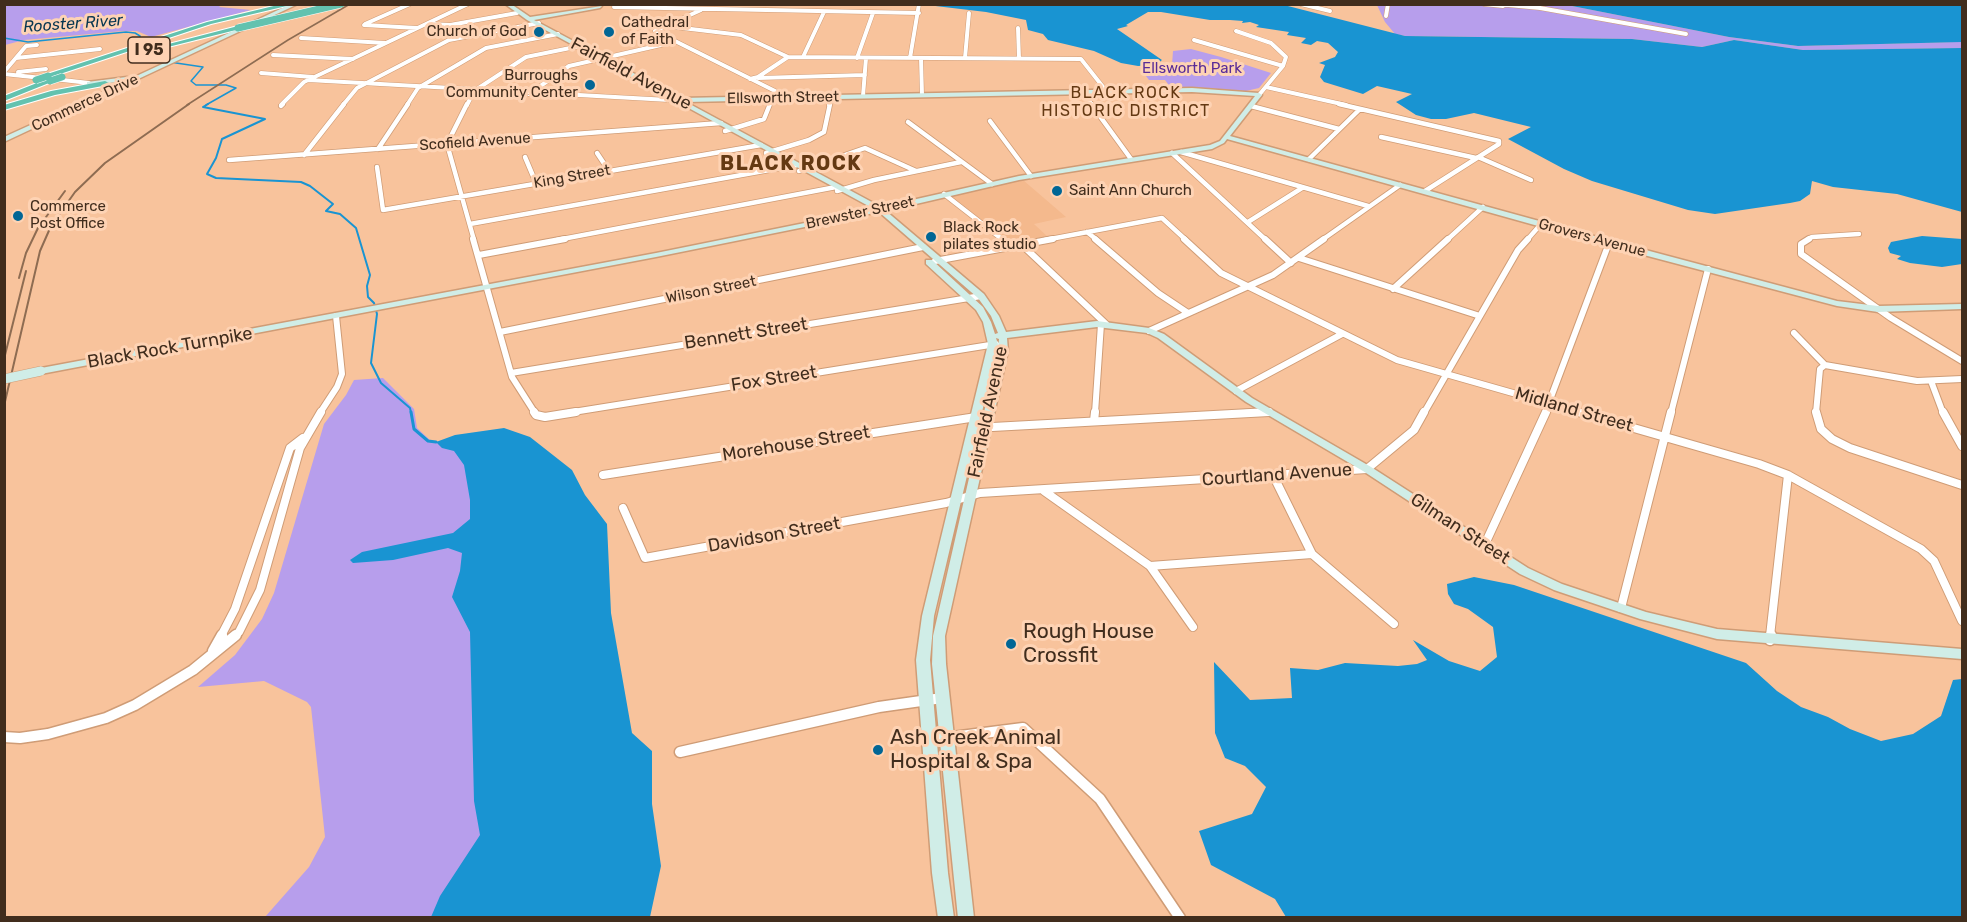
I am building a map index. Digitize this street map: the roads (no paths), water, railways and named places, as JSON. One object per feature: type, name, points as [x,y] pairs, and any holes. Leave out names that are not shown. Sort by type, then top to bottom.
[{"type":"highway","points":[[47,75],[209,23],[294,4]]},
{"type":"highway","name":"I 95","points":[[4,92],[47,75],[159,43],[322,4]]},
{"type":"highway","name":"I 95","points":[[4,99],[47,75],[62,77],[147,51],[341,4]]},
{"type":"highway","points":[[260,11],[283,10]]},
{"type":"highway","points":[[73,89],[88,82]]},
{"type":"highway","points":[[4,108],[73,89],[105,83]]},
{"type":"main road","name":"Commerce Drive","points":[[5,140],[294,4]]},
{"type":"main road","name":"Fairfield Avenue","points":[[507,4],[516,12]]},
{"type":"main road","name":"Fairfield Avenue","points":[[499,5],[516,12],[717,124]]},
{"type":"main road","points":[[533,22],[552,15],[612,6]]},
{"type":"main road","points":[[88,82],[137,78]]},
{"type":"main road","points":[[88,82],[128,82]]},
{"type":"main road","name":"Ellsworth Street","points":[[669,100],[1202,90],[1259,95]]},
{"type":"main road","name":"Fairfield Avenue","points":[[661,93],[669,100],[761,145],[790,166],[800,168]]},
{"type":"main road","name":"Brewster Street","points":[[336,316],[875,210],[1031,176],[1215,146],[1226,137],[1259,95]]},
{"type":"main road","name":"Fairfield Avenue","points":[[729,130],[753,147],[769,152],[800,168],[875,210],[934,261],[970,297],[987,322],[992,341],[956,500],[939,664],[966,918]]},
{"type":"main road","name":"Grovers Avenue","points":[[1226,137],[1837,303],[1878,309],[1962,306]]},
{"type":"main road","name":"Fairfield Avenue","points":[[934,261],[981,296],[995,316],[1003,339],[989,415],[970,495],[928,616],[923,660],[937,843],[946,918]]},
{"type":"main road","name":"Black Rock Turnpike","points":[[4,379],[336,316]]},
{"type":"main road","name":"Gilman Street","points":[[992,341],[1103,324],[1149,331],[1172,343],[1236,391],[1269,412],[1367,469],[1542,580],[1621,608],[1692,629],[1770,640],[1962,654]]},
{"type":"main road","points":[[928,616],[943,617]]},
{"type":"main road","points":[[937,843],[957,840]]},
{"type":"main road","points":[[940,873],[959,869]]},
{"type":"street","points":[[410,4],[364,25],[419,28]]},
{"type":"street","points":[[281,106],[308,80],[468,4]]},
{"type":"street","points":[[910,58],[919,4]]},
{"type":"street","points":[[1301,4],[1330,11]]},
{"type":"street","points":[[1386,16],[1388,4]]},
{"type":"street","points":[[1484,4],[1591,22],[1614,21]]},
{"type":"street","points":[[1498,4],[1540,8],[1686,34]]},
{"type":"street","points":[[612,6],[919,13]]},
{"type":"street","points":[[704,9],[655,31],[777,92],[780,98]]},
{"type":"street","points":[[428,23],[450,25],[516,12]]},
{"type":"street","points":[[803,57],[824,12]]},
{"type":"street","points":[[857,58],[873,13]]},
{"type":"street","points":[[965,58],[969,13]]},
{"type":"street","points":[[304,154],[357,88],[449,40],[533,22]]},
{"type":"street","points":[[665,26],[741,35],[788,57],[1081,59],[1107,92]]},
{"type":"street","points":[[1018,28],[1019,58]]},
{"type":"street","points":[[1194,40],[1283,66],[1286,57],[1271,43],[1236,31]]},
{"type":"street","points":[[378,149],[418,88],[486,48],[555,34]]},
{"type":"street","points":[[301,38],[386,43]]},
{"type":"street","points":[[530,94],[569,66],[674,42]]},
{"type":"street","points":[[4,73],[26,46],[37,45]]},
{"type":"street","points":[[511,374],[489,287],[447,144],[474,90],[526,57],[577,46]]},
{"type":"street","points":[[16,58],[100,49]]},
{"type":"street","points":[[273,55],[354,59]]},
{"type":"street","points":[[750,79],[758,77],[788,57]]},
{"type":"street","points":[[863,96],[866,58]]},
{"type":"street","points":[[921,58],[922,95]]},
{"type":"street","name":"Brewster Street","points":[[1259,95],[1283,66]]},
{"type":"street","points":[[4,73],[47,75]]},
{"type":"street","points":[[4,73],[88,82]]},
{"type":"street","points":[[261,73],[315,77]]},
{"type":"street","points":[[750,79],[865,75]]},
{"type":"street","name":"Ellsworth Street","points":[[308,80],[418,88],[669,100]]},
{"type":"street","points":[[1266,87],[1499,141],[1499,144],[1425,191]]},
{"type":"street","points":[[1082,92],[1131,159]]},
{"type":"street","points":[[769,152],[809,140],[824,132],[831,97]]},
{"type":"street","points":[[729,130],[764,119],[772,98]]},
{"type":"street","points":[[1251,105],[1339,129]]},
{"type":"street","points":[[1310,159],[1360,109]]},
{"type":"street","points":[[990,121],[1031,176]]},
{"type":"street","points":[[908,122],[992,184]]},
{"type":"street","name":"Scofield Avenue","points":[[229,160],[717,124]]},
{"type":"street","points":[[1381,137],[1477,158],[1531,180]]},
{"type":"street","name":"King Street","points":[[377,166],[383,210],[761,145]]},
{"type":"street","points":[[800,168],[865,148],[916,171]]},
{"type":"street","points":[[1182,152],[1368,206]]},
{"type":"street","points":[[597,153],[609,171]]},
{"type":"street","points":[[1172,153],[1291,263]]},
{"type":"street","points":[[525,157],[536,183]]},
{"type":"street","points":[[479,255],[836,189],[961,162]]},
{"type":"street","points":[[470,224],[790,166]]},
{"type":"street","points":[[1149,331],[1273,275],[1400,185]]},
{"type":"street","points":[[1248,222],[1302,188]]},
{"type":"street","points":[[944,194],[1011,246]]},
{"type":"street","points":[[1393,289],[1483,207]]},
{"type":"street","name":"Midland Street","points":[[1087,232],[1162,218],[1221,273],[1397,360],[1664,436],[1788,475],[1908,539],[1921,549],[1934,561],[1941,573],[1962,621]]},
{"type":"street","name":"Courtland Avenue","points":[[956,500],[970,495],[1367,469],[1414,430],[1518,250],[1541,224]]},
{"type":"street","points":[[934,261],[1087,232],[1158,293],[1188,314]]},
{"type":"street","points":[[1859,234],[1812,237],[1801,244],[1801,254],[1878,309],[1962,361]]},
{"type":"street","points":[[1485,544],[1550,403],[1610,243]]},
{"type":"street","points":[[1021,244],[1103,324],[1094,421]]},
{"type":"street","name":"Wilson Street","points":[[500,332],[919,248]]},
{"type":"street","points":[[1299,258],[1480,316]]},
{"type":"street","points":[[1621,608],[1708,269]]},
{"type":"street","name":"Bennett Street","points":[[511,374],[981,296]]},
{"type":"street","points":[[4,737],[20,738],[48,734],[106,718],[168,687],[193,670],[239,632],[260,590],[304,438],[338,387],[342,374],[336,316]]},
{"type":"street","points":[[1794,333],[1825,365],[1931,381],[1962,379]]},
{"type":"street","points":[[1236,391],[1342,334]]},
{"type":"street","name":"Fox Street","points":[[511,374],[534,414],[545,417],[992,341]]},
{"type":"street","points":[[1825,365],[1820,369],[1816,416],[1821,429],[1832,439],[1850,448],[1962,485]]},
{"type":"street","points":[[1931,381],[1947,423],[1962,446]]},
{"type":"street","points":[[974,428],[1269,412]]},
{"type":"street","name":"Morehouse Street","points":[[603,475],[977,415],[989,415]]},
{"type":"street","points":[[213,652],[235,609],[290,448],[304,438]]},
{"type":"street","points":[[1273,475],[1312,554],[1394,624]]},
{"type":"street","points":[[1770,640],[1788,475]]},
{"type":"street","points":[[1044,490],[1150,566],[1193,627]]},
{"type":"street","name":"Davidson Street","points":[[623,508],[645,558],[956,500]]},
{"type":"street","points":[[1150,566],[1312,554]]},
{"type":"street","points":[[680,752],[879,708],[942,698]]},
{"type":"street","points":[[929,740],[1023,729],[1100,799],[1180,918]]},
{"type":"water","points":[[927,5],[1284,5],[1405,36],[1632,39],[1702,47],[1734,40],[1803,50],[1962,48],[1962,212],[1897,194],[1833,187],[1812,181],[1810,194],[1800,201],[1715,214],[1688,210],[1592,181],[1508,139],[1531,127],[1474,113],[1446,119],[1431,119],[1416,115],[1396,102],[1412,94],[1377,86],[1363,94],[1324,82],[1320,77],[1325,65],[1319,63],[1335,57],[1338,52],[1328,43],[1317,41],[1311,45],[1301,43],[1306,38],[1287,35],[1289,32],[1256,27],[1259,25],[1250,22],[1242,23],[1243,21],[1210,20],[1148,12],[1126,25],[1128,26],[1117,29],[1162,60],[1156,65],[1138,66],[1121,63],[1094,51],[1048,40],[1043,34],[1028,30],[1026,20],[986,12]]},
{"type":"water","points":[[1567,5],[1962,5],[1962,42],[1798,46],[1729,37]]},
{"type":"water","points":[[1922,236],[1962,239],[1962,264],[1942,267],[1910,263],[1897,259],[1901,256],[1890,253],[1888,248],[1891,242]]},
{"type":"water","points":[[504,428],[530,437],[572,470],[585,495],[607,524],[611,613],[632,733],[652,751],[652,804],[661,866],[650,917],[431,917],[440,896],[480,835],[474,801],[470,632],[452,597],[460,571],[462,553],[448,548],[393,560],[353,563],[350,560],[362,552],[453,533],[470,519],[470,500],[464,465],[454,451],[442,448],[436,442],[455,435]]},
{"type":"water","points":[[1474,577],[1514,585],[1746,663],[1777,691],[1801,707],[1881,741],[1913,734],[1941,716],[1953,680],[1962,679],[1962,917],[1286,917],[1275,899],[1211,865],[1199,831],[1252,814],[1266,787],[1245,766],[1225,758],[1215,733],[1214,662],[1250,700],[1292,698],[1290,668],[1318,670],[1345,663],[1398,666],[1417,664],[1427,660],[1413,640],[1449,661],[1480,671],[1497,657],[1493,627],[1468,609],[1454,604],[1448,594],[1447,584]]},
{"type":"waterway","name":"Rooster River","points":[[4,38],[28,42],[126,32],[135,33],[140,36],[140,39]]},
{"type":"waterway","name":"Rooster River","points":[[148,56],[156,60],[203,67],[191,81],[196,85],[226,85],[236,88],[206,105]]},
{"type":"waterway","name":"Rooster River","points":[[208,104],[203,107],[265,119],[222,139],[216,158],[207,174],[216,178],[301,182],[310,186],[333,204],[326,211],[340,214],[356,228],[370,275],[367,286],[368,297],[374,303],[377,314],[371,363],[381,383],[410,408],[411,413]]},
{"type":"waterway","name":"Rooster River","points":[[411,412],[414,429],[428,441],[436,442]]},
{"type":"railway","points":[[187,105],[288,40],[350,4]]},
{"type":"railway","points":[[4,406],[40,251],[51,226],[75,192],[105,163],[189,104]]},
{"type":"railway","points":[[19,278],[26,253],[38,228],[65,191]]},
{"type":"railway","points":[[4,359],[26,271]]},
{"type":"place","name":"Church of God","points":[[539,32]]},
{"type":"place","name":"Cathedral of Faith","points":[[609,32]]},
{"type":"place","name":"Burroughs Community Center","points":[[590,85]]},
{"type":"place","name":"Saint Ann Church","points":[[1057,191]]},
{"type":"place","name":"Commerce Post Office","points":[[18,216]]},
{"type":"place","name":"Black Rock pilates studio","points":[[931,237]]},
{"type":"place","name":"Rough House Crossfit","points":[[1011,644]]},
{"type":"place","name":"Ash Creek Animal Hospital & Spa","points":[[878,750]]},
{"type":"district","name":"BLACK ROCK HISTORIC DISTRICT","points":[[1126,102]]},
{"type":"district","name":"BLACK ROCK","points":[[791,164]]},
{"type":"park label","name":"Ellsworth Park","points":[[1192,69]]}]
